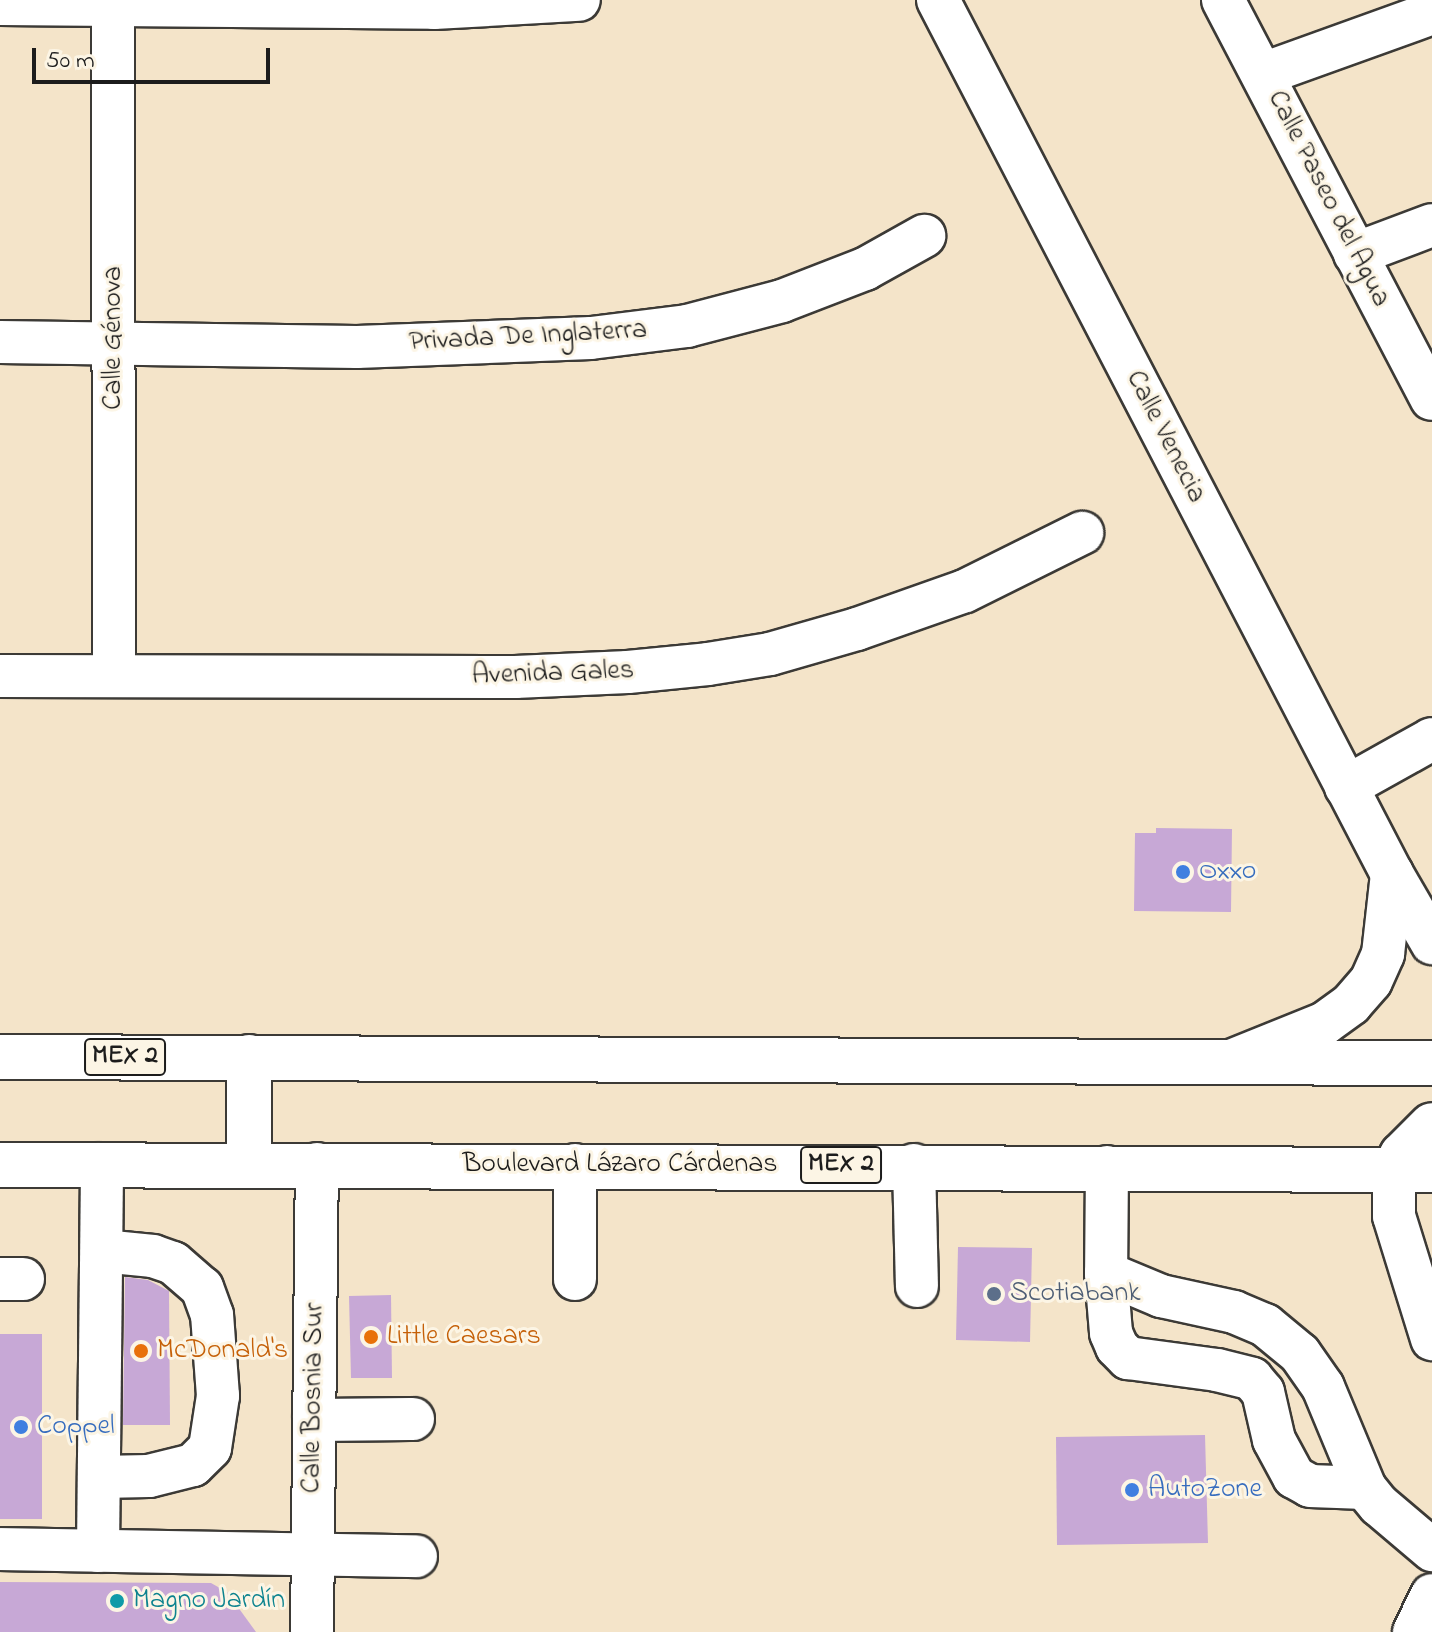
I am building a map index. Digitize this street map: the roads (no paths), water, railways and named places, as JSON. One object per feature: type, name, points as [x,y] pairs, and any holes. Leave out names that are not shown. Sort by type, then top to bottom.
[{"type":"main road","name":"MEX 2","points":[[0,1057],[1432,1063]]},
{"type":"main road","points":[[249,1057],[249,1164]]},
{"type":"main road","points":[[1413,1170],[1402,1155],[1432,1125]]},
{"type":"main road","name":"Boulevard Lázaro Cárdenas","points":[[0,1165],[914,1165],[1413,1170]]},
{"type":"street","points":[[0,4],[113,2],[434,8],[579,0]]},
{"type":"street","name":"Calle Venecia","points":[[938,0],[1346,787],[1432,943]]},
{"type":"street","name":"Calle Paseo del Agua","points":[[1223,0],[1432,399]]},
{"type":"street","name":"Calle Génova","points":[[113,2],[114,676]]},
{"type":"street","points":[[1263,74],[1432,13]]},
{"type":"street","points":[[1355,254],[1432,225]]},
{"type":"street","name":"Privada De Inglaterra","points":[[0,342],[357,347],[591,338],[687,326],[809,291],[865,269],[924,236]]},
{"type":"street","name":"Avenida Gales","points":[[0,676],[515,677],[628,672],[708,664],[770,654],[857,629],[965,591],[1082,533]]},
{"type":"street","points":[[1346,787],[1432,739]]},
{"type":"street","points":[[1224,1063],[1325,1023],[1351,1004],[1371,981],[1383,954],[1392,874]]},
{"type":"street","points":[[98,1551],[102,1164]]},
{"type":"street","name":"Calle Bosnia Sur","points":[[312,1632],[317,1164]]},
{"type":"street","points":[[575,1165],[575,1279]]},
{"type":"street","points":[[914,1165],[917,1286]]},
{"type":"street","points":[[1107,1167],[1106,1273],[1111,1333],[1117,1347],[1128,1358],[1217,1370],[1252,1379],[1263,1392],[1274,1440],[1294,1477],[1310,1486],[1365,1488]]},
{"type":"street","points":[[1413,1170],[1394,1216],[1420,1264],[1432,1339]]},
{"type":"street","points":[[100,1477],[149,1476],[193,1465],[210,1448],[218,1396],[212,1315],[202,1288],[173,1263],[153,1256],[102,1251]]},
{"type":"street","points":[[1106,1273],[1161,1296],[1234,1312],[1265,1325],[1300,1354],[1323,1387],[1365,1488],[1379,1505],[1432,1550]]},
{"type":"street","points":[[314,1420],[413,1419]]},
{"type":"street","points":[[0,1549],[416,1556]]},
{"type":"street","points":[[1414,1632],[1432,1595]]},
{"type":"place","name":"Oxxo","points":[[1183,872]]},
{"type":"place","name":"Scotiabank","points":[[994,1294]]},
{"type":"place","name":"Little Caesars","points":[[371,1337]]},
{"type":"place","name":"McDonald's","points":[[141,1351]]},
{"type":"place","name":"Coppel","points":[[21,1427]]},
{"type":"place","name":"AutoZone","points":[[1132,1490]]},
{"type":"place","name":"Magno Jardín","points":[[117,1601]]}]
